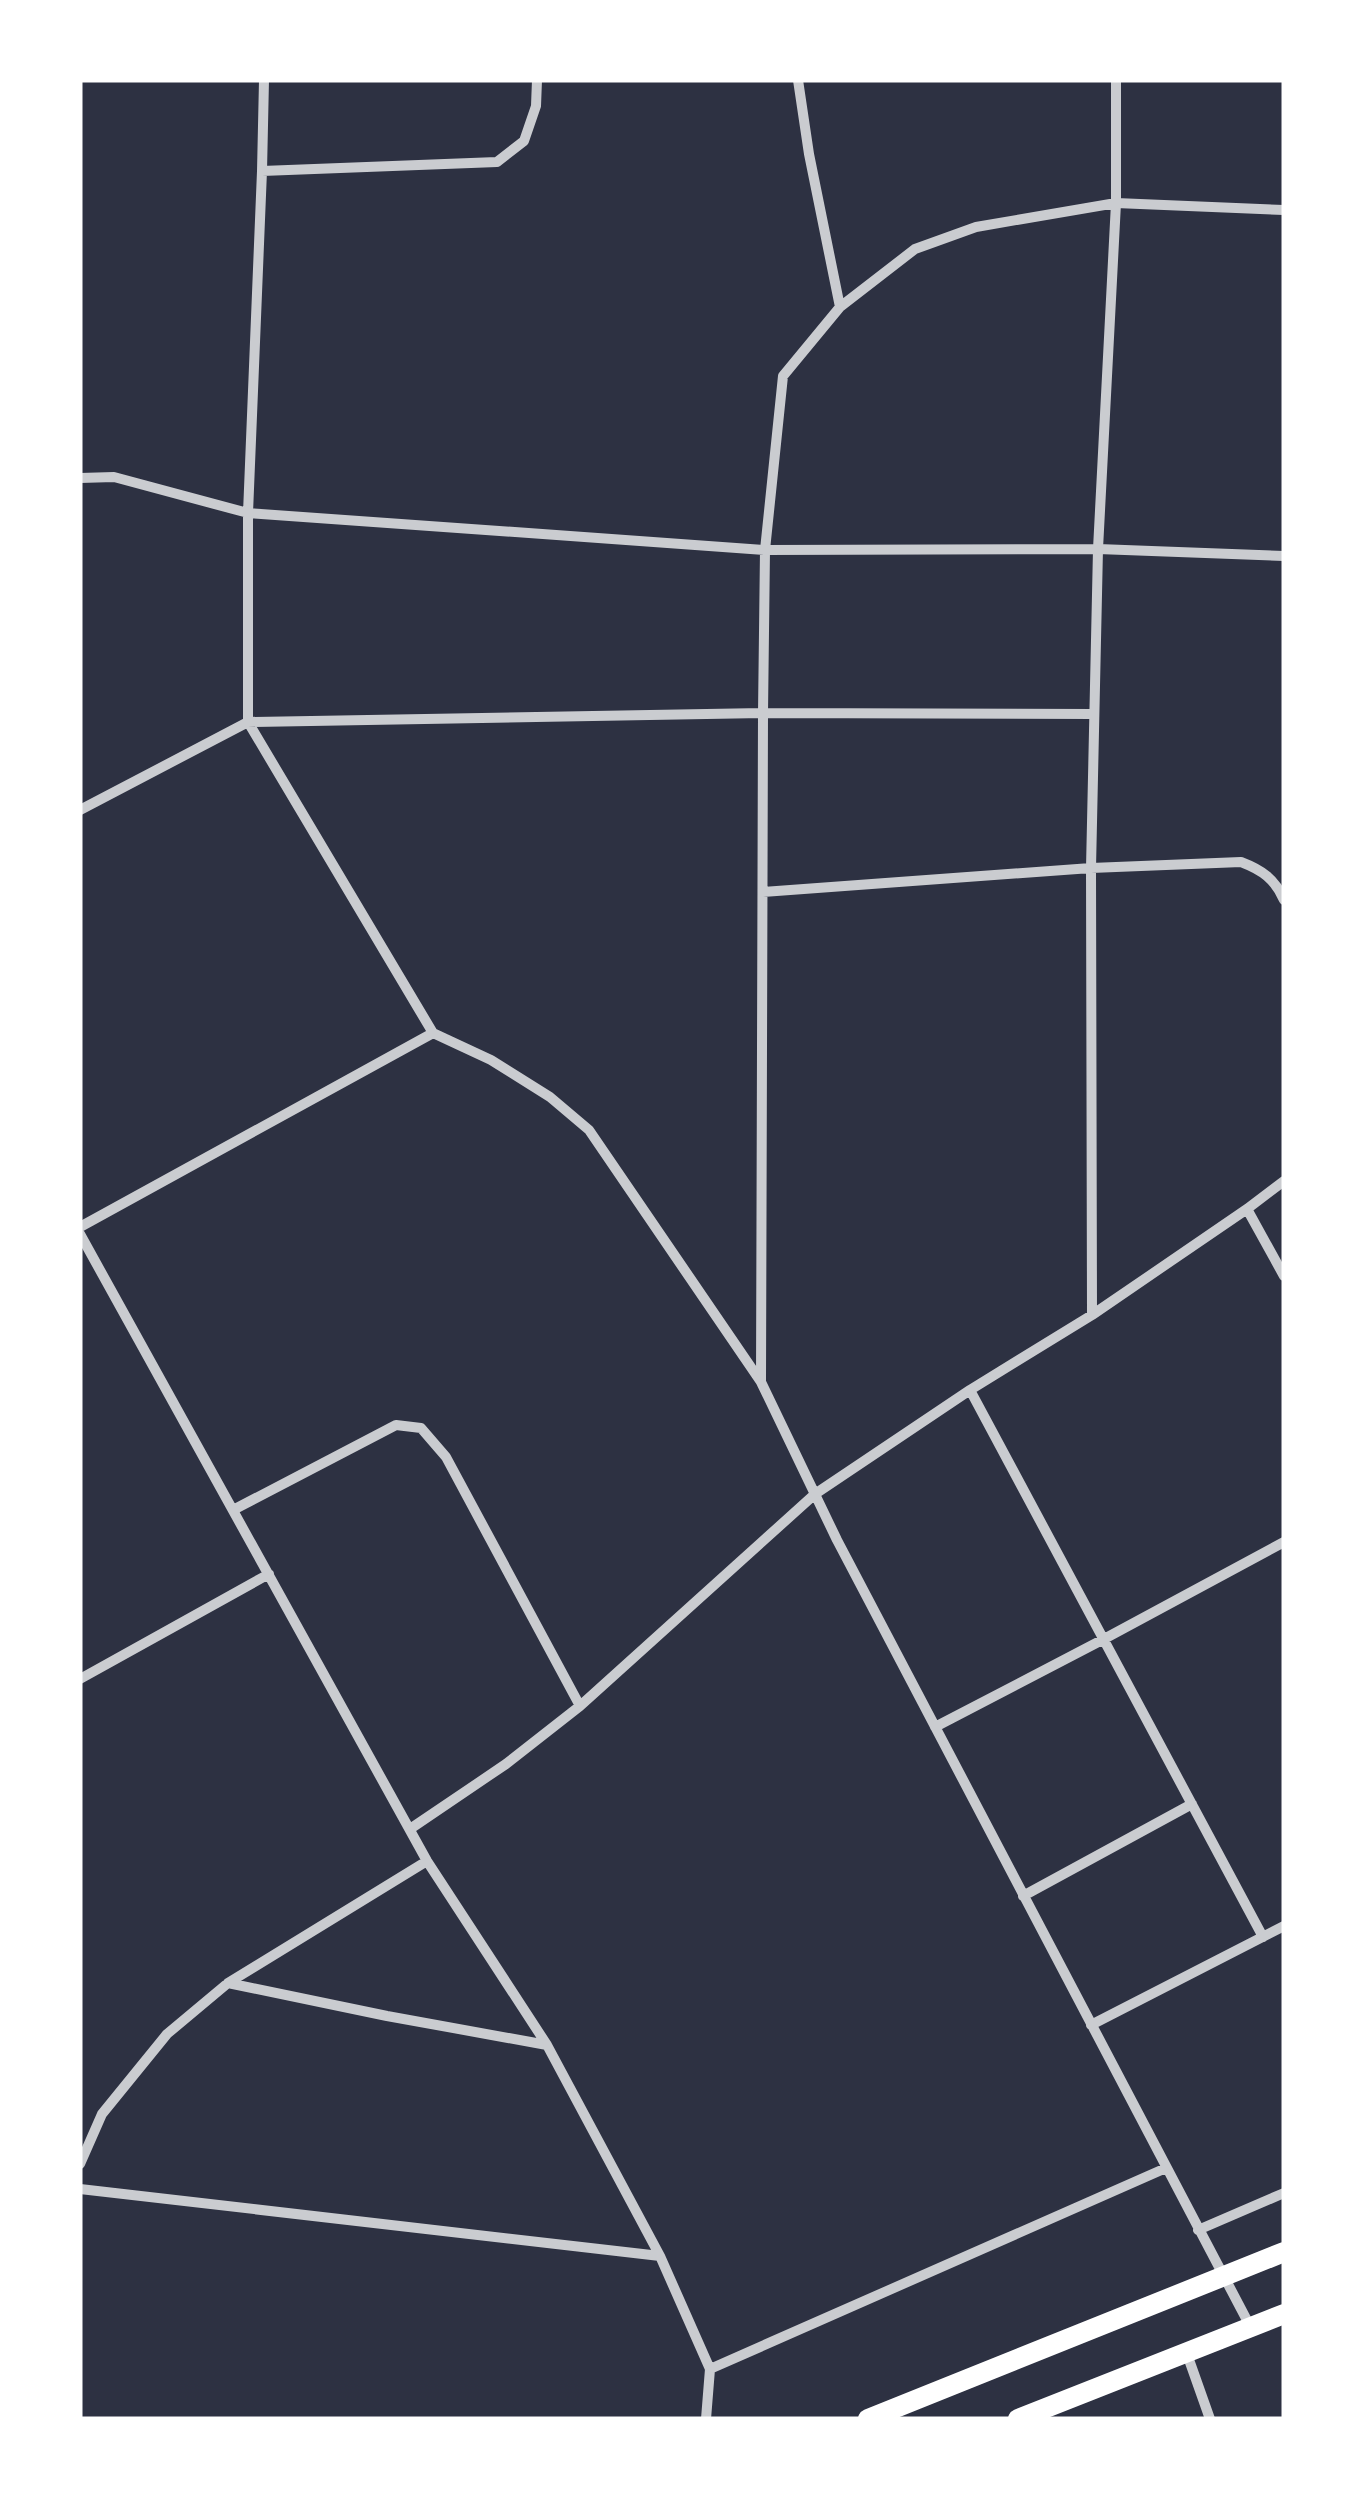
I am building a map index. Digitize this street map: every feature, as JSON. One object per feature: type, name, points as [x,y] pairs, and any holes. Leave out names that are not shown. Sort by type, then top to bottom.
[{"type":"main road","points":[[868,2419],[1284,2252]]},
{"type":"main road","points":[[1018,2419],[1284,2314]]},
{"type":"street","points":[[264,80],[248,513],[248,722],[433,1033],[491,1060],[550,1097],[589,1130],[761,1382],[935,1727],[1250,2326]]},
{"type":"street","points":[[262,171],[497,162],[524,141],[536,106],[538,80]]},
{"type":"street","points":[[798,80],[840,308]]},
{"type":"street","points":[[1092,1315],[1091,868],[1098,549],[1116,203],[1116,80]]},
{"type":"street","points":[[761,1382],[766,550],[783,376],[840,308],[915,249],[976,227],[1116,203],[1284,210]]},
{"type":"street","points":[[80,478],[114,476],[248,513],[766,550],[1098,549],[1284,556]]},
{"type":"street","points":[[80,810],[248,722],[763,713],[1094,714]]},
{"type":"street","points":[[763,892],[1091,868],[1240,862],[1262,870],[1284,900]]},
{"type":"street","points":[[433,1033],[80,1231],[410,1830],[547,2046],[660,2256],[710,2369],[706,2419]]},
{"type":"street","points":[[410,1830],[506,1764],[580,1706],[815,1494],[970,1390],[1092,1315],[1284,1181]]},
{"type":"street","points":[[1247,1209],[1284,1276]]},
{"type":"street","points":[[970,1390],[1263,1937]]},
{"type":"street","points":[[233,1510],[396,1425],[421,1428],[446,1457],[580,1706]]},
{"type":"street","points":[[935,1727],[1284,1542]]},
{"type":"street","points":[[80,1679],[268,1574]]},
{"type":"street","points":[[1023,1896],[1192,1804]]},
{"type":"street","points":[[80,2164],[102,2114],[167,2034],[228,1983],[428,1861]]},
{"type":"street","points":[[1091,2025],[1284,1926]]},
{"type":"street","points":[[228,1983],[547,2046]]},
{"type":"street","points":[[710,2369],[1166,2168]]},
{"type":"street","points":[[80,2189],[660,2256]]},
{"type":"street","points":[[1198,2230],[1284,2193]]},
{"type":"street","points":[[1187,2354],[1210,2419]]}]
